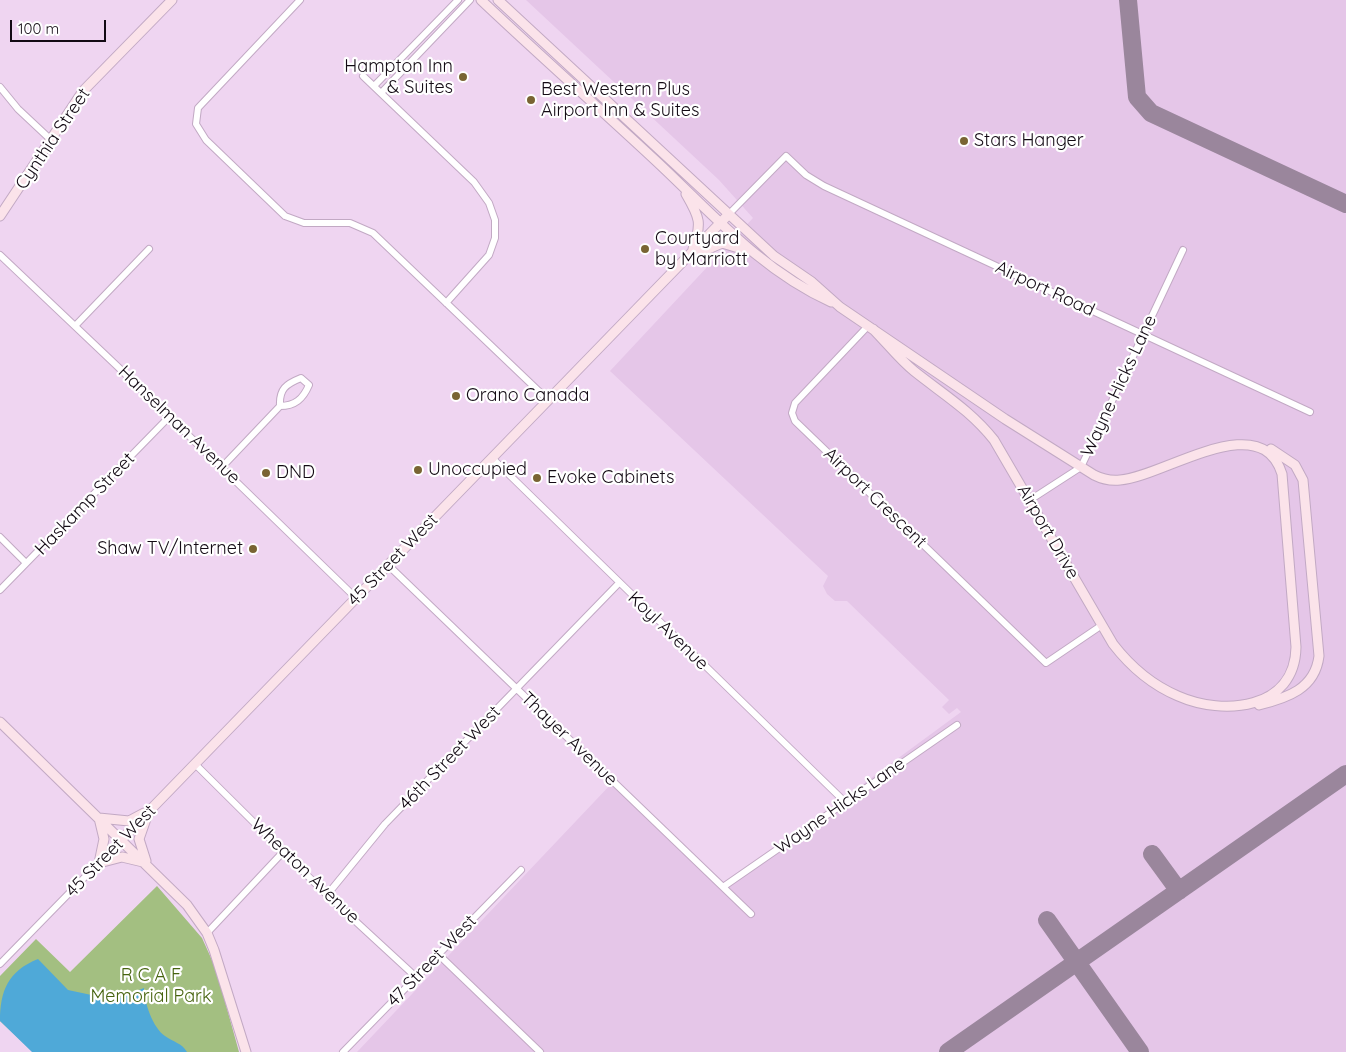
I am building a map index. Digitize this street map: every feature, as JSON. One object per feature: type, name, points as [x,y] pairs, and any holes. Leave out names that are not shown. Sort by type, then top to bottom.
[{"type":"main road","name":"Cynthia Street","points":[[0,216],[83,91],[172,0]]},
{"type":"main road","name":"Airport Drive","points":[[481,0],[681,185],[750,252],[788,280],[840,307],[871,327],[1081,467],[1100,478],[1119,480],[1142,475],[1217,448],[1237,444],[1271,450],[1292,462],[1303,480],[1319,656],[1314,674],[1295,693],[1256,706],[1211,705],[1184,699],[1154,683],[1122,656],[994,440],[976,419],[952,398],[915,372],[871,327]]},
{"type":"main road","name":"Airport Drive","points":[[498,0],[728,215],[774,256],[812,282],[840,307]]},
{"type":"main road","points":[[681,185],[700,220],[699,230],[688,256]]},
{"type":"main road","name":"45 Street West","points":[[122,839],[728,215]]},
{"type":"main road","points":[[688,256],[722,243],[750,252]]},
{"type":"main road","name":"Airport Drive","points":[[1234,706],[1255,702],[1276,691],[1291,672],[1296,656],[1282,474],[1272,455],[1256,446]]},
{"type":"main road","points":[[0,722],[122,839],[187,906],[207,933],[246,1052]]},
{"type":"main road","points":[[99,818],[129,820],[149,811]]},
{"type":"main road","points":[[147,864],[140,839],[149,811]]},
{"type":"main road","points":[[99,818],[104,836],[99,863],[122,856],[147,864]]},
{"type":"street","points":[[300,0],[198,108],[196,124],[206,140],[285,216],[304,223],[350,224],[366,229],[377,237],[548,400]]},
{"type":"street","points":[[374,86],[458,0]]},
{"type":"street","points":[[381,93],[470,0]]},
{"type":"street","points":[[363,76],[477,186],[489,203],[495,220],[495,238],[488,255],[446,303]]},
{"type":"street","points":[[0,87],[18,109],[50,139]]},
{"type":"street","name":"45 Street West","points":[[728,215],[786,156]]},
{"type":"street","name":"Airport Road","points":[[786,156],[800,170],[824,186],[1310,412]]},
{"type":"street","points":[[75,326],[149,249]]},
{"type":"street","name":"Wayne Hicks Lane","points":[[1030,500],[1081,467],[1183,250]]},
{"type":"street","name":"Hanselman Avenue","points":[[0,256],[222,467],[356,598]]},
{"type":"street","name":"Airport Crescent","points":[[871,327],[794,403],[792,411],[794,419],[1046,663],[1102,625]]},
{"type":"street","points":[[222,467],[280,406],[280,394],[284,386],[301,378],[306,380],[309,385],[298,401],[290,406],[280,406]]},
{"type":"street","name":"Haskamp Street","points":[[0,590],[169,417]]},
{"type":"street","name":"Koyl Avenue","points":[[492,458],[845,802]]},
{"type":"street","points":[[0,537],[26,564]]},
{"type":"street","name":"Thayer Avenue","points":[[388,565],[751,914]]},
{"type":"street","name":"46th Street West","points":[[327,894],[386,824],[619,583]]},
{"type":"street","name":"Wayne Hicks Lane","points":[[723,887],[957,725]]},
{"type":"street","name":"Wheaton Avenue","points":[[195,764],[327,894],[416,977]]},
{"type":"street","name":"45 Street West","points":[[0,964],[122,839]]},
{"type":"street","points":[[207,933],[284,851]]},
{"type":"street","name":"47 Street West","points":[[343,1052],[521,870]]},
{"type":"street","points":[[439,955],[540,1052]]},
{"type":"shaded area","points":[[526,0],[1346,0],[1346,1052],[357,1052],[613,782],[723,887],[961,712],[957,708],[949,714],[942,707],[949,700],[847,601],[835,601],[827,594],[823,586],[828,576],[610,371],[753,218],[719,180]]},
{"type":"green space","name":"R C A F Memorial Park","points":[[157,886],[202,938],[216,969],[239,1052],[33,1052],[0,1021],[0,976],[36,939],[70,972]]},
{"type":"water","points":[[38,959],[68,990],[115,1000],[144,988],[147,1007],[157,1027],[165,1036],[180,1045],[187,1052],[32,1052],[0,1021],[0,1010],[4,991],[13,976],[19,970]]},
{"type":"taxiway","points":[[1128,0],[1137,97],[1151,113],[1346,204]]},
{"type":"taxiway","points":[[948,1052],[1346,774]]},
{"type":"taxiway","points":[[1152,854],[1179,891]]},
{"type":"taxiway","points":[[1047,920],[1140,1052]]},
{"type":"place","name":"Hampton Inn & Suites","points":[[463,77]]},
{"type":"place","name":"Best Western Plus Airport Inn & Suites","points":[[531,100]]},
{"type":"place","name":"Stars Hanger","points":[[964,141]]},
{"type":"place","name":"Courtyard by Marriott","points":[[645,249]]},
{"type":"place","name":"Orano Canada","points":[[456,396]]},
{"type":"place","name":"Unoccupied","points":[[418,470]]},
{"type":"place","name":"DND","points":[[266,473]]},
{"type":"place","name":"Evoke Cabinets","points":[[537,478]]},
{"type":"place","name":"Shaw TV/Internet","points":[[253,549]]}]
